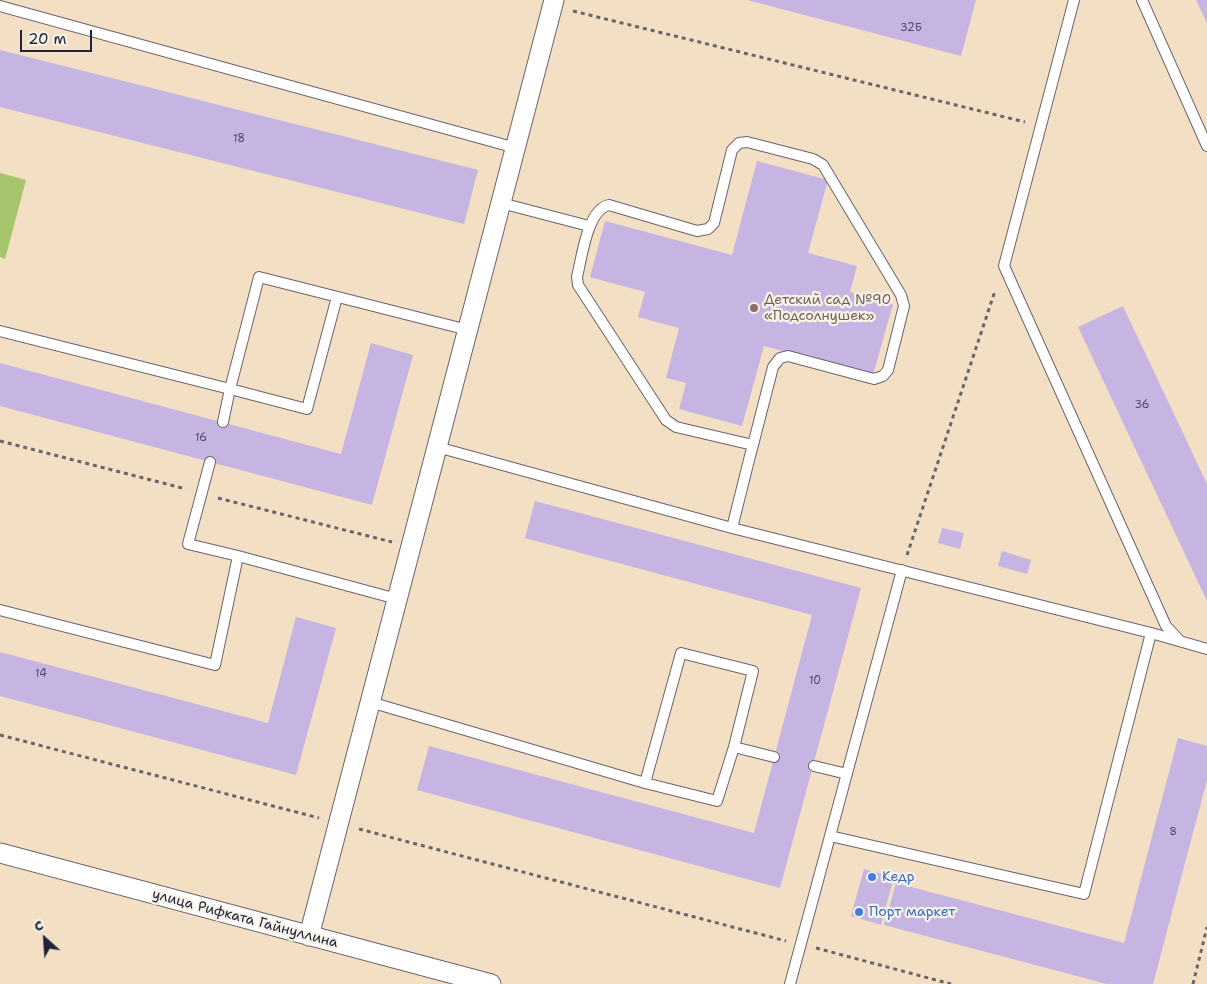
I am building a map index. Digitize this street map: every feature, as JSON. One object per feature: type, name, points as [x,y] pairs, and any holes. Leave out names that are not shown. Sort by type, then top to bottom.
[{"type":"street","points":[[309,936],[554,3]]},
{"type":"street","name":"улица Рифката Гайнуллина","points":[[0,853],[491,984]]},
{"type":"lane","points":[[1074,0],[1004,266],[1166,626],[1180,641]]},
{"type":"lane","points":[[1142,0],[1207,146]]},
{"type":"lane","points":[[0,6],[516,148]]},
{"type":"lane","points":[[732,528],[773,367],[780,358],[788,356],[874,379],[883,376],[888,370],[904,306],[901,295],[823,165],[813,159],[747,142],[739,143],[732,150],[714,223],[708,229],[696,231],[609,205],[603,206],[597,211],[589,226],[577,277],[578,285],[666,420],[676,427],[753,445]]},
{"type":"lane","points":[[501,203],[589,226]]},
{"type":"lane","points":[[223,422],[258,277],[468,330]]},
{"type":"lane","points":[[0,331],[307,409],[337,296]]},
{"type":"lane","points":[[437,447],[732,528],[1151,633],[1207,650]]},
{"type":"lane","points":[[210,462],[188,544],[397,598]]},
{"type":"lane","points":[[0,610],[215,664],[238,556]]},
{"type":"lane","points":[[790,984],[902,570]]},
{"type":"lane","points":[[830,836],[1084,894],[1151,633]]},
{"type":"lane","points":[[370,702],[645,783],[716,801],[734,747],[753,671],[681,653],[645,783]]},
{"type":"lane","points":[[734,747],[774,757]]},
{"type":"lane","points":[[814,766],[846,774]]},
{"type":"path","points":[[554,3],[1041,126]]},
{"type":"path","points":[[902,570],[1004,266]]},
{"type":"path","points":[[0,735],[951,984]]},
{"type":"path","points":[[1193,984],[1207,927]]},
{"type":"green space","points":[[0,173],[26,180],[5,259],[0,257]]},
{"type":"building","points":[[747,0],[976,0],[961,56]]},
{"type":"building","points":[[1196,0],[1207,0],[1207,23]]},
{"type":"building","points":[[0,50],[478,170],[464,224],[0,107]]},
{"type":"building","points":[[757,161],[828,180],[808,253],[857,266],[850,292],[893,304],[873,375],[764,346],[742,426],[679,409],[686,383],[666,378],[679,328],[638,317],[645,292],[590,277],[605,221],[732,255]]},
{"type":"building","points":[[1123,306],[1207,484],[1207,601],[1078,327]]},
{"type":"building","points":[[371,343],[413,355],[372,505],[0,406],[0,363],[341,454]]},
{"type":"building","points":[[535,501],[861,588],[780,888],[417,790],[429,746],[754,833],[812,615],[525,538]]},
{"type":"building","points":[[942,528],[964,533],[960,549],[938,543]]},
{"type":"building","points":[[1002,551],[1031,560],[1027,574],[998,566]]},
{"type":"building","points":[[296,617],[336,628],[296,775],[0,696],[0,652],[268,723]]},
{"type":"building","points":[[1178,738],[1207,746],[1207,780],[1153,984],[1107,984],[884,925],[896,883],[1124,943]]},
{"type":"building","points":[[864,869],[894,877],[881,925],[851,916]]},
{"type":"place","name":"Детский сад №90 «Подсолнушек»","points":[[754,308]]},
{"type":"place","name":"Кедр","points":[[872,877]]},
{"type":"place","name":"Порт маркет","points":[[859,912]]}]
